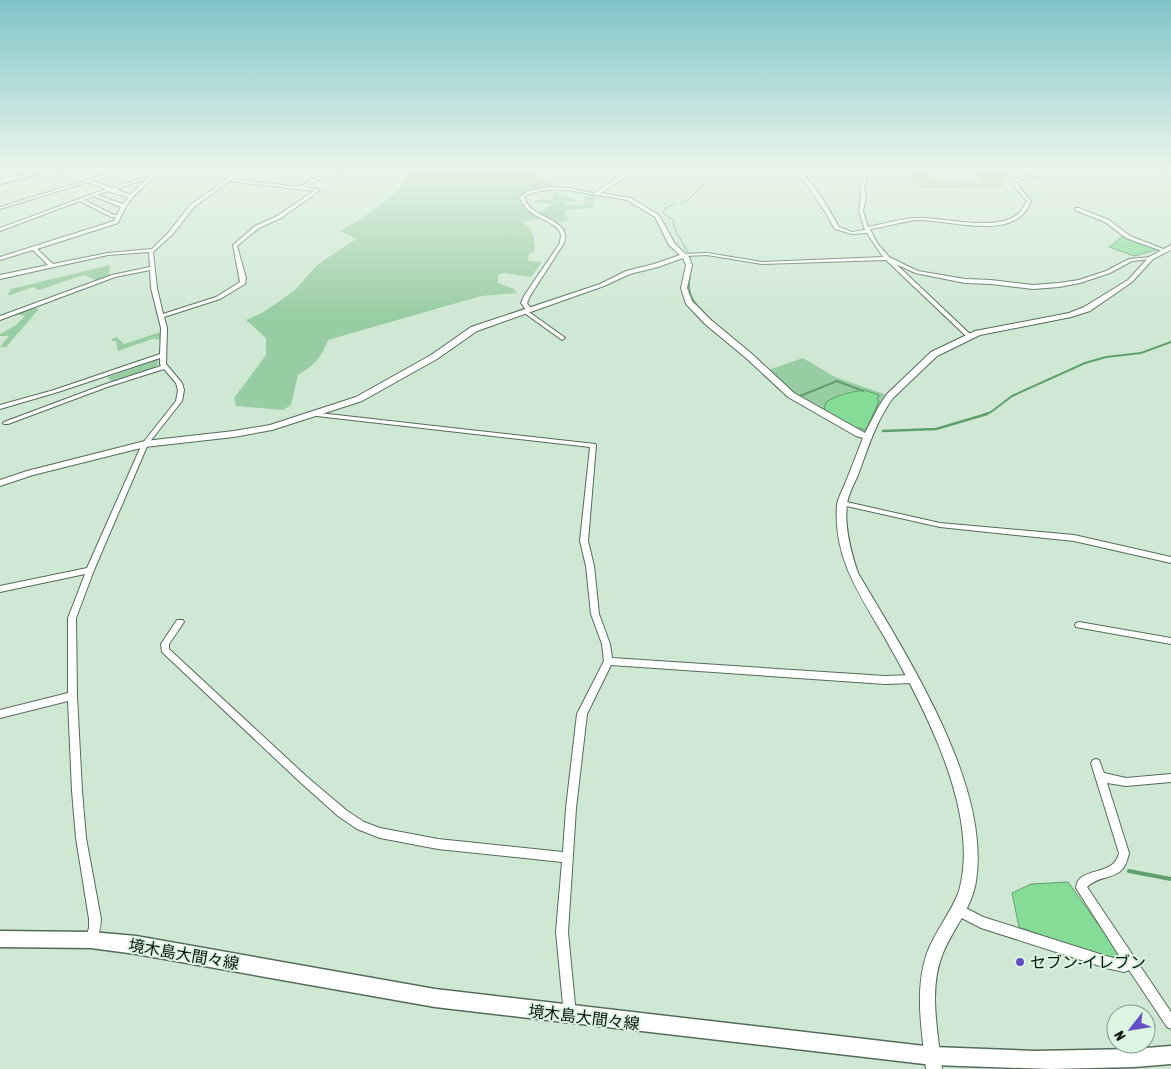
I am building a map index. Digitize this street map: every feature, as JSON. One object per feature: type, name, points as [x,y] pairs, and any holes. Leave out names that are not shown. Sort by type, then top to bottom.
[{"type":"main road","name":"境木島大間々線","points":[[0,939],[91,940],[136,945],[435,998],[933,1062],[1134,1058],[1171,1055]]},
{"type":"street","points":[[0,230],[33,218]]},
{"type":"street","points":[[0,259],[113,223],[117,221],[118,218]]},
{"type":"street","points":[[0,277],[108,254],[152,250],[171,233],[182,218]]},
{"type":"street","points":[[161,316],[218,298],[243,283],[235,246],[257,227],[277,218]]},
{"type":"street","points":[[547,218],[555,222],[563,234],[562,242],[524,303],[527,311],[562,338]]},
{"type":"street","points":[[658,218],[672,245],[685,255],[689,265],[684,283],[686,296],[708,322],[749,356],[791,396],[869,438]]},
{"type":"street","points":[[832,218],[837,228],[852,233],[918,219],[982,225],[1015,218]]},
{"type":"street","points":[[864,218],[887,258],[969,336]]},
{"type":"street","points":[[1099,218],[1107,221],[1128,237],[1167,249]]},
{"type":"street","points":[[34,248],[52,266]]},
{"type":"street","points":[[0,484],[30,473],[145,444],[265,428],[371,394],[434,357],[474,328],[602,285],[628,272],[656,266],[685,255],[707,254],[762,264],[887,258],[917,272],[965,281],[1033,287],[1080,281],[1108,272],[1131,260],[1150,258],[1167,249]]},
{"type":"street","points":[[91,940],[95,928],[95,919],[81,838],[72,696],[72,618],[90,570],[145,444],[175,408],[180,396],[179,383],[164,367],[164,333],[152,268],[152,250]]},
{"type":"street","points":[[933,1062],[927,1001],[930,972],[936,952],[958,910],[969,883],[972,840],[963,800],[941,733],[853,573],[847,556],[842,527],[842,503],[883,406],[890,396],[927,359],[969,336],[990,329],[1071,316],[1087,309],[1130,282],[1150,258]]},
{"type":"street","points":[[0,318],[114,276],[152,268]]},
{"type":"street","points":[[0,407],[56,391],[163,355]]},
{"type":"street","points":[[0,416],[7,425],[141,373],[164,367]]},
{"type":"street","points":[[56,391],[67,401]]},
{"type":"street","points":[[310,414],[593,445],[584,540],[591,573],[596,614],[606,644],[608,661],[581,719],[566,857],[562,932],[570,1015]]},
{"type":"street","points":[[842,503],[940,525],[1030,532],[1060,538],[1074,538],[1171,560]]},
{"type":"street","points":[[0,589],[90,570]]},
{"type":"street","points":[[180,622],[165,644],[165,650],[342,813],[361,826],[380,833],[438,844],[566,857]]},
{"type":"street","points":[[1079,625],[1171,641]]},
{"type":"street","points":[[608,661],[886,680],[912,679]]},
{"type":"street","points":[[0,714],[72,696]]},
{"type":"street","points":[[1096,763],[1124,853],[1123,862],[1119,868],[1086,879],[1081,888],[1171,1023]]},
{"type":"street","points":[[1100,777],[1126,782],[1171,778]]},
{"type":"street","points":[[958,910],[982,922],[1106,962],[1124,966],[1130,963]]},
{"type":"shaded area","points":[[362,218],[539,218],[524,222],[534,238],[534,252],[529,254],[528,261],[542,262],[531,277],[504,273],[498,275],[498,283],[514,289],[517,293],[481,296],[328,340],[317,360],[298,375],[291,405],[283,410],[236,406],[234,398],[266,355],[266,338],[246,320],[262,313],[294,291],[317,265],[356,239],[340,231]]},
{"type":"shaded area","points":[[549,218],[567,218],[568,221],[557,222]]},
{"type":"shaded area","points":[[1123,236],[1156,250],[1134,256],[1109,247]]},
{"type":"shaded area","points":[[110,265],[109,276],[98,281],[84,275],[39,290],[33,287],[7,296],[11,289]]},
{"type":"shaded area","points":[[33,308],[39,309],[6,347],[0,347],[9,336],[0,336],[0,334],[16,325],[25,316],[17,314]]},
{"type":"shaded area","points":[[161,332],[161,338],[156,340],[155,338],[118,351],[116,341],[112,341],[112,339],[117,337],[124,344]]},
{"type":"shaded area","points":[[803,358],[835,377],[887,395],[882,400],[866,432],[859,431],[800,399],[768,370]]},
{"type":"shaded area","points":[[158,359],[158,365],[155,367],[112,382],[108,377]]},
{"type":"shaded area","points":[[864,390],[879,395],[877,399],[879,401],[866,430],[853,427],[824,410],[826,402],[830,400],[844,394]]},
{"type":"shaded area","points":[[1068,882],[1119,953],[1110,960],[1019,927],[1012,893],[1031,884]]},
{"type":"waterway","points":[[670,218],[673,220],[676,232],[688,252]]},
{"type":"waterway","points":[[689,278],[692,268],[690,256]]},
{"type":"waterway","points":[[690,277],[689,290],[691,296],[697,306],[711,320]]},
{"type":"waterway","points":[[983,415],[991,412],[1012,396],[1085,363],[1106,357],[1141,353],[1171,342]]},
{"type":"waterway","points":[[800,396],[837,381],[863,391]]},
{"type":"waterway","points":[[883,431],[936,429],[987,414]]},
{"type":"waterway","points":[[1129,871],[1171,879]]},
{"type":"place","name":"セブン-イレブン","points":[[1020,962]]}]
